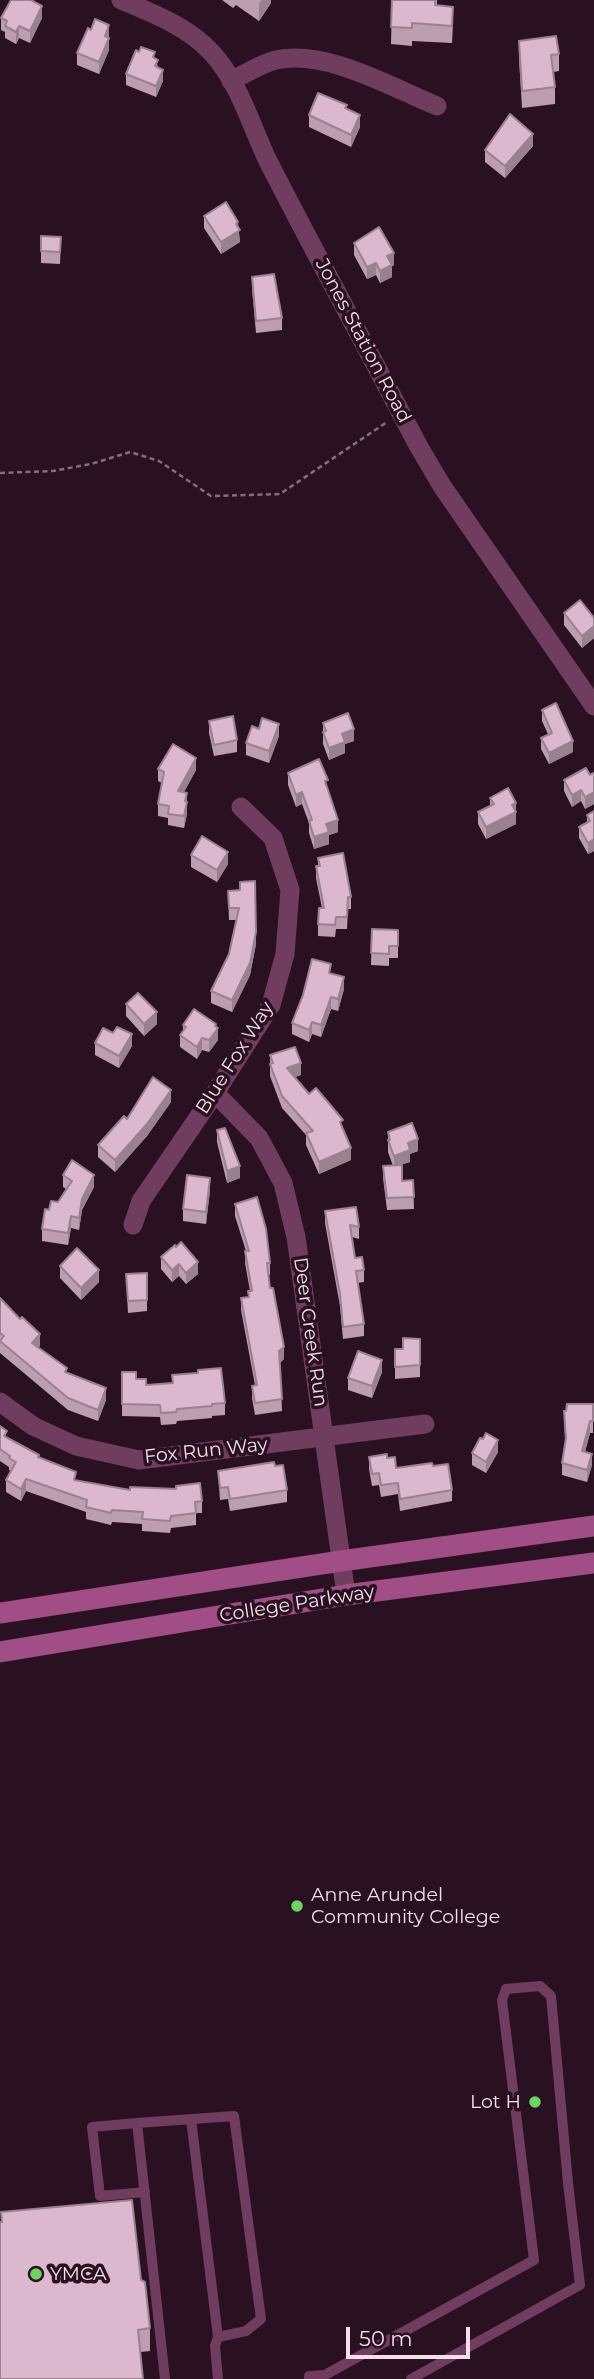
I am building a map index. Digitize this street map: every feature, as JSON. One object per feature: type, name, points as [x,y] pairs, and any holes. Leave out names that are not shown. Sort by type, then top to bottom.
[{"type":"main road","name":"College Parkway","points":[[0,1614],[341,1560],[594,1526]]},
{"type":"main road","name":"College Parkway","points":[[0,1652],[346,1595],[594,1563]]},
{"type":"street","name":"Jones Station Road","points":[[121,0],[190,34],[212,53],[231,81],[268,160],[442,486],[594,706]]},
{"type":"street","points":[[231,81],[276,60],[316,59],[339,65],[437,106]]},
{"type":"street","name":"Blue Fox Way","points":[[133,1225],[141,1202],[271,1005],[287,944],[290,890],[273,838],[241,807]]},
{"type":"street","name":"Deer Creek Run","points":[[215,1093],[259,1138],[283,1183],[296,1237],[346,1595]]},
{"type":"street","name":"Fox Run Way","points":[[0,1402],[33,1426],[76,1446],[139,1460],[325,1439],[425,1424]]},
{"type":"lane","points":[[309,2379],[309,2376],[325,2375],[534,2260],[502,2000],[506,1989],[540,1986],[551,1996],[580,2285],[411,2379]]},
{"type":"lane","points":[[145,2192],[100,2196],[92,2127],[234,2116],[261,2319],[246,2331],[218,2337]]},
{"type":"lane","points":[[191,2119],[218,2337],[215,2346],[218,2379]]},
{"type":"lane","points":[[138,2123],[165,2379]]},
{"type":"path","points":[[0,473],[53,471],[91,464],[130,452],[159,461],[211,496],[280,494],[401,413]]},
{"type":"building","points":[[11,0],[31,0],[42,6],[30,31],[19,26],[16,32],[5,26],[7,21],[1,18]]},
{"type":"building","points":[[392,0],[435,0],[435,5],[453,7],[452,26],[412,23],[412,28],[391,27]]},
{"type":"building","points":[[95,19],[109,25],[105,36],[109,38],[99,62],[77,53]]},
{"type":"building","points":[[556,36],[559,54],[551,55],[555,87],[522,91],[519,41]]},
{"type":"building","points":[[141,47],[155,52],[153,57],[158,60],[155,66],[163,70],[156,86],[126,74],[136,50],[139,52]]},
{"type":"building","points":[[318,93],[347,105],[345,108],[360,115],[351,135],[309,115]]},
{"type":"building","points":[[510,114],[533,134],[505,166],[485,150]]},
{"type":"building","points":[[226,202],[240,230],[221,242],[204,216]]},
{"type":"building","points":[[379,227],[394,253],[387,256],[392,265],[380,271],[376,263],[367,267],[354,243]]},
{"type":"building","points":[[41,236],[61,237],[60,252],[41,251]]},
{"type":"building","points":[[274,274],[282,318],[256,321],[252,277]]},
{"type":"building","points":[[580,600],[594,618],[594,626],[582,636],[564,613]]},
{"type":"building","points":[[556,703],[573,741],[549,753],[541,738],[552,733],[542,710]]},
{"type":"building","points":[[348,713],[354,729],[342,734],[345,742],[329,748],[323,732],[326,731],[323,723]]},
{"type":"building","points":[[233,716],[237,740],[214,745],[209,721]]},
{"type":"building","points":[[262,718],[279,724],[269,751],[246,743],[252,726],[259,729]]},
{"type":"building","points":[[173,744],[196,758],[178,791],[187,793],[184,816],[168,814],[169,806],[158,804],[164,772],[158,769]]},
{"type":"building","points":[[319,759],[328,780],[325,781],[338,820],[326,824],[329,832],[314,837],[309,821],[312,820],[302,792],[296,795],[288,773]]},
{"type":"building","points":[[586,768],[590,775],[594,775],[594,792],[585,797],[581,790],[572,795],[564,780]]},
{"type":"building","points":[[508,788],[516,803],[512,805],[516,812],[486,827],[478,812],[494,804],[490,798]]},
{"type":"building","points":[[594,811],[594,839],[588,843],[579,827],[590,821],[587,815]]},
{"type":"building","points":[[202,836],[228,852],[217,870],[191,855]]},
{"type":"building","points":[[343,853],[351,897],[348,897],[347,917],[336,917],[335,925],[318,924],[319,908],[324,908],[316,866],[320,866],[318,858]]},
{"type":"building","points":[[255,881],[256,932],[250,963],[232,1000],[211,991],[229,954],[239,908],[229,908],[228,891],[240,890],[240,882]]},
{"type":"building","points":[[372,929],[398,930],[398,946],[389,946],[389,954],[371,953]]},
{"type":"building","points":[[312,959],[331,964],[329,973],[344,977],[338,999],[331,997],[321,1025],[312,1022],[309,1030],[292,1023],[303,995]]},
{"type":"building","points":[[138,993],[157,1012],[144,1024],[126,1004]]},
{"type":"building","points":[[194,1009],[218,1028],[209,1040],[202,1038],[197,1047],[180,1035]]},
{"type":"building","points":[[117,1027],[132,1034],[119,1056],[95,1043],[103,1028],[113,1033]]},
{"type":"building","points":[[295,1047],[301,1063],[287,1068],[309,1094],[316,1088],[343,1120],[340,1122],[351,1148],[319,1162],[306,1133],[313,1131],[282,1096],[270,1064],[273,1063],[270,1055]]},
{"type":"building","points":[[153,1077],[171,1090],[147,1124],[115,1160],[98,1145],[124,1116],[127,1119]]},
{"type":"building","points":[[412,1123],[418,1139],[408,1143],[410,1150],[394,1156],[388,1132]]},
{"type":"building","points":[[225,1128],[240,1166],[227,1171],[217,1130]]},
{"type":"building","points":[[72,1160],[94,1175],[82,1199],[79,1218],[71,1216],[68,1233],[42,1229],[45,1209],[49,1210],[51,1201],[58,1202],[72,1181],[63,1175]]},
{"type":"building","points":[[402,1165],[402,1181],[413,1180],[414,1197],[387,1198],[383,1166]]},
{"type":"building","points":[[187,1175],[210,1178],[206,1212],[183,1209]]},
{"type":"building","points":[[257,1197],[266,1229],[270,1288],[273,1288],[284,1347],[279,1351],[282,1399],[255,1403],[252,1386],[257,1385],[241,1298],[249,1297],[248,1291],[252,1291],[245,1251],[249,1251],[235,1204]]},
{"type":"building","points":[[356,1207],[359,1227],[350,1225],[355,1258],[362,1257],[364,1270],[356,1271],[364,1324],[343,1327],[325,1211]]},
{"type":"building","points":[[181,1242],[198,1262],[186,1273],[179,1264],[172,1270],[161,1257]]},
{"type":"building","points":[[77,1248],[99,1270],[81,1288],[60,1266]]},
{"type":"building","points":[[147,1273],[147,1300],[128,1301],[126,1274]]},
{"type":"building","points":[[0,1298],[20,1319],[22,1317],[40,1334],[32,1343],[67,1368],[65,1372],[106,1388],[98,1410],[68,1398],[0,1341],[4,1336],[0,1333]]},
{"type":"building","points":[[403,1338],[420,1339],[420,1365],[395,1367],[395,1349],[403,1349]]},
{"type":"building","points":[[358,1351],[382,1360],[372,1386],[348,1378]]},
{"type":"building","points":[[221,1368],[225,1403],[161,1413],[160,1405],[122,1404],[122,1372],[136,1372],[136,1379],[146,1379],[146,1385],[173,1383],[172,1375]]},
{"type":"building","points":[[567,1404],[593,1404],[593,1421],[590,1421],[582,1451],[592,1454],[587,1470],[562,1463],[566,1438],[564,1411]]},
{"type":"building","points":[[0,1426],[7,1431],[4,1436],[39,1455],[38,1457],[76,1472],[74,1480],[130,1490],[130,1487],[176,1489],[176,1486],[200,1483],[202,1501],[195,1502],[196,1513],[171,1516],[170,1521],[142,1519],[143,1512],[112,1510],[111,1513],[86,1507],[87,1500],[26,1479],[21,1489],[6,1480],[16,1462],[0,1449]]},
{"type":"building","points":[[486,1433],[498,1440],[486,1462],[472,1453]]},
{"type":"building","points":[[387,1454],[387,1458],[395,1457],[396,1468],[432,1463],[433,1466],[448,1464],[452,1490],[400,1499],[398,1483],[381,1485],[379,1473],[372,1474],[369,1457]]},
{"type":"building","points":[[274,1462],[275,1466],[283,1465],[287,1490],[230,1499],[228,1487],[220,1488],[218,1471]]},
{"type":"building","name":"YMCA","points":[[132,2200],[141,2280],[145,2282],[150,2328],[138,2330],[143,2379],[0,2379],[1,2212]]},
{"type":"place","name":"Anne Arundel Community College","points":[[297,1906]]},
{"type":"place","name":"Lot H","points":[[535,2102]]},
{"type":"place","name":"YMCA","points":[[36,2274]]}]
